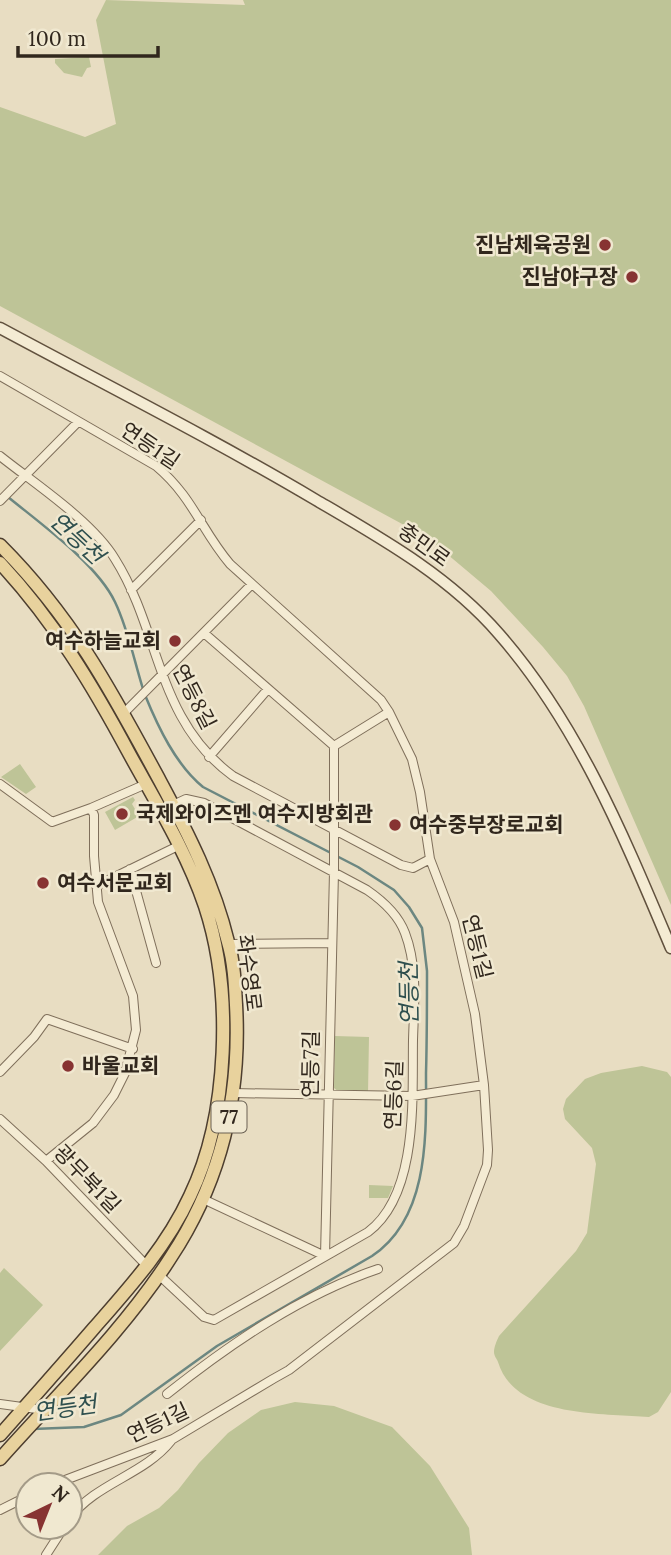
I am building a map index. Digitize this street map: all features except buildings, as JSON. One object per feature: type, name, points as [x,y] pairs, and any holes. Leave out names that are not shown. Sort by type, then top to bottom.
[{"type":"main road","name":"좌수영로","points":[[0,545],[57,607],[95,663],[126,711],[175,809],[210,883],[229,944],[237,1027],[233,1093],[219,1160],[203,1199],[179,1245],[119,1325],[0,1459]]},
{"type":"main road","name":"좌수영로","points":[[0,564],[46,616],[67,646],[99,698],[166,821],[205,906],[214,942],[221,1001],[221,1064],[212,1129],[202,1168],[180,1217],[147,1266],[0,1435]]},
{"type":"main road","points":[[166,821],[175,809]]},
{"type":"street","name":"충민로","points":[[0,328],[260,467],[366,528],[413,559],[482,615],[509,645],[539,687],[582,756],[638,869],[671,948]]},
{"type":"street","name":"연등1길","points":[[0,376],[156,466],[181,489],[223,556],[369,687],[390,712],[412,759],[421,792],[430,859],[454,922],[475,1014],[484,1085],[487,1165],[474,1203],[457,1239],[289,1370],[173,1439],[84,1473]]},
{"type":"street","points":[[0,501],[78,422]]},
{"type":"street","name":"연등8길","points":[[0,456],[85,525],[108,548],[131,590],[161,676],[186,724],[209,757],[233,776],[405,867],[417,867],[430,859]]},
{"type":"street","points":[[131,590],[201,520]]},
{"type":"street","points":[[126,711],[253,584]]},
{"type":"street","points":[[204,633],[334,746],[334,828]]},
{"type":"street","points":[[209,757],[268,689]]},
{"type":"street","points":[[334,746],[390,712]]},
{"type":"street","points":[[0,784],[50,821],[91,808],[146,784]]},
{"type":"street","name":"연등6길","points":[[159,1275],[204,1317],[214,1320],[368,1231],[386,1214],[395,1194],[407,1153],[412,1096],[414,976],[407,936],[383,901],[204,803],[186,799],[175,809]]},
{"type":"street","points":[[46,1161],[97,1119],[121,1084],[133,1049],[136,1030],[133,996],[101,913],[96,886],[94,819],[91,808]]},
{"type":"street","name":"연등7길","points":[[325,1256],[334,828]]},
{"type":"street","points":[[96,886],[178,846]]},
{"type":"street","points":[[130,869],[156,963]]},
{"type":"street","points":[[229,944],[332,943]]},
{"type":"street","points":[[0,1072],[34,1037],[48,1018],[133,1049]]},
{"type":"street","points":[[233,1093],[412,1096],[484,1085]]},
{"type":"street","name":"광무북1길","points":[[0,1119],[46,1161],[147,1266]]},
{"type":"street","points":[[203,1199],[325,1256]]},
{"type":"street","points":[[167,1394],[220,1353],[262,1327],[335,1286],[378,1269]]},
{"type":"street","points":[[0,1404],[44,1410]]},
{"type":"street","points":[[84,1502],[155,1459],[173,1439]]},
{"type":"green space","points":[[106,0],[245,5],[243,0],[671,0],[671,905],[584,706],[567,676],[491,591],[428,538],[0,306],[0,107],[85,137],[116,124],[96,20]]},
{"type":"green space","points":[[89,57],[91,67],[87,68],[82,77],[64,73],[55,63],[55,59]]},
{"type":"green space","points":[[20,764],[36,787],[26,794],[1,777]]},
{"type":"green space","name":"국제와이즈멘 여수지방회관","points":[[133,797],[135,800],[132,804],[139,816],[115,830],[105,812]]},
{"type":"green space","points":[[335,1036],[369,1037],[368,1093],[339,1092],[334,1088]]},
{"type":"green space","points":[[642,1066],[667,1072],[671,1077],[671,1392],[658,1412],[649,1417],[562,1409],[522,1394],[507,1380],[494,1352],[499,1336],[576,1251],[587,1233],[596,1164],[592,1148],[565,1119],[563,1109],[566,1099],[585,1079],[601,1073]]},
{"type":"green space","points":[[369,1185],[393,1186],[388,1198],[369,1198]]},
{"type":"green space","points":[[4,1268],[43,1305],[0,1351],[0,1273]]},
{"type":"green space","points":[[295,1402],[334,1406],[392,1427],[430,1466],[469,1528],[472,1555],[98,1555],[127,1526],[159,1508],[228,1433],[261,1410]]},
{"type":"waterway","name":"연등천","points":[[8,497],[67,545],[107,588],[124,623],[143,689]]},
{"type":"waterway","name":"연등천","points":[[33,1429],[84,1427],[121,1415],[217,1346],[372,1256],[391,1239],[405,1220],[421,1173],[426,1122],[427,1009],[427,971],[422,928],[394,890],[358,867],[203,787],[176,757],[145,695]]},
{"type":"place","name":"진남체육공원","points":[[605,245]]},
{"type":"place","name":"진남야구장","points":[[632,277]]},
{"type":"place","name":"여수하늘교회","points":[[175,641]]},
{"type":"place","name":"국제와이즈멘 여수지방회관","points":[[122,814]]},
{"type":"place","name":"여수중부장로교회","points":[[395,825]]},
{"type":"place","name":"여수서문교회","points":[[43,883]]},
{"type":"place","name":"바울교회","points":[[68,1066]]}]
